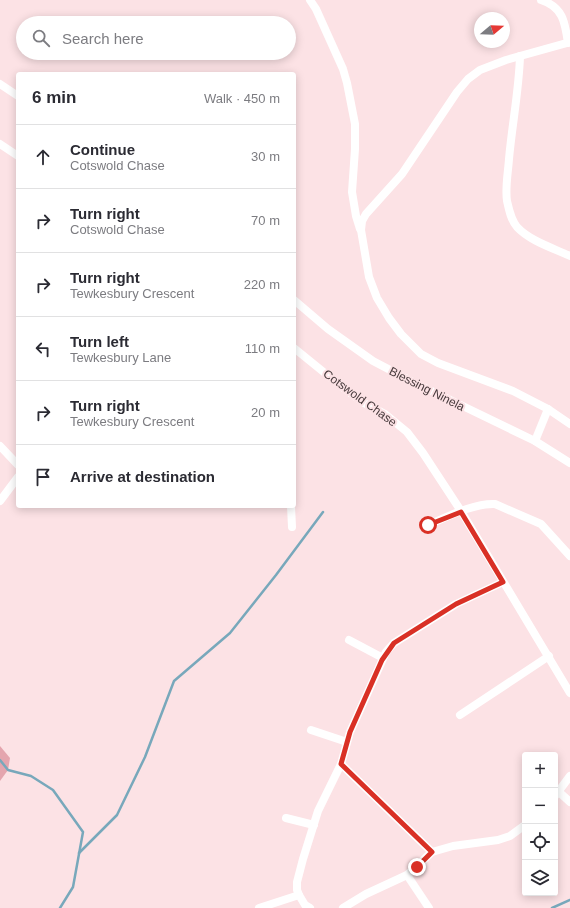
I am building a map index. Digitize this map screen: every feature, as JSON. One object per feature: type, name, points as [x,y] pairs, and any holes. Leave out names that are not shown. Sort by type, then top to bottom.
[{"type":"street","points":[[310,0],[316,9],[343,69],[347,84],[354,124],[355,150],[352,192],[356,216],[361,230],[370,277],[377,298],[389,318],[401,334],[421,354],[438,363],[512,391],[548,409],[570,424]]},
{"type":"street","points":[[361,230],[362,221],[366,214],[402,174],[444,110],[468,79],[480,70],[506,60],[569,42],[565,24],[560,13],[554,6],[541,0]]},
{"type":"street","points":[[520,56],[507,181],[507,201],[511,217],[516,226],[526,234],[570,256]]},
{"type":"street","points":[[0,84],[16,95]]},
{"type":"street","points":[[0,144],[16,155]]},
{"type":"street","name":"Blessing Ninela","points":[[296,302],[328,329],[373,361],[535,441],[570,463]]},
{"type":"street","name":"Cotswold Chase","points":[[296,350],[342,387],[364,403],[385,414],[407,432],[423,453],[461,512],[570,693]]},
{"type":"street","points":[[535,441],[548,409]]},
{"type":"street","points":[[0,446],[16,464]]},
{"type":"street","points":[[0,501],[16,480]]},
{"type":"street","points":[[428,525],[488,503],[495,504],[541,524],[570,556]]},
{"type":"street","points":[[291,508],[292,527]]},
{"type":"street","points":[[310,908],[305,905],[299,895],[297,882],[318,811],[341,764],[350,732],[383,658],[394,643],[400,639],[456,604],[503,582]]},
{"type":"street","points":[[349,640],[383,658]]},
{"type":"street","points":[[460,715],[548,656]]},
{"type":"street","points":[[312,730],[347,742]]},
{"type":"street","points":[[341,764],[432,852]]},
{"type":"street","points":[[558,793],[570,776]]},
{"type":"street","points":[[558,795],[570,802]]},
{"type":"street","points":[[286,818],[314,825]]},
{"type":"street","points":[[343,908],[366,894],[407,875],[432,852],[453,846],[498,840],[510,836],[522,827]]},
{"type":"street","points":[[407,875],[429,908]]},
{"type":"street","points":[[259,908],[299,895]]},
{"type":"shaded area","points":[[0,746],[10,758],[8,770],[0,781]]},
{"type":"waterway","points":[[79,853],[117,815],[145,757],[174,681],[230,633],[323,512]]},
{"type":"waterway","points":[[0,760],[8,770],[31,776],[53,790],[83,832],[73,887],[60,908]]},
{"type":"waterway","points":[[552,908],[570,900]]},
{"type":"route","points":[[417,867],[432,852],[341,764],[350,732],[382,660],[386,652],[394,643],[456,604],[503,582],[461,512],[428,525]]}]
